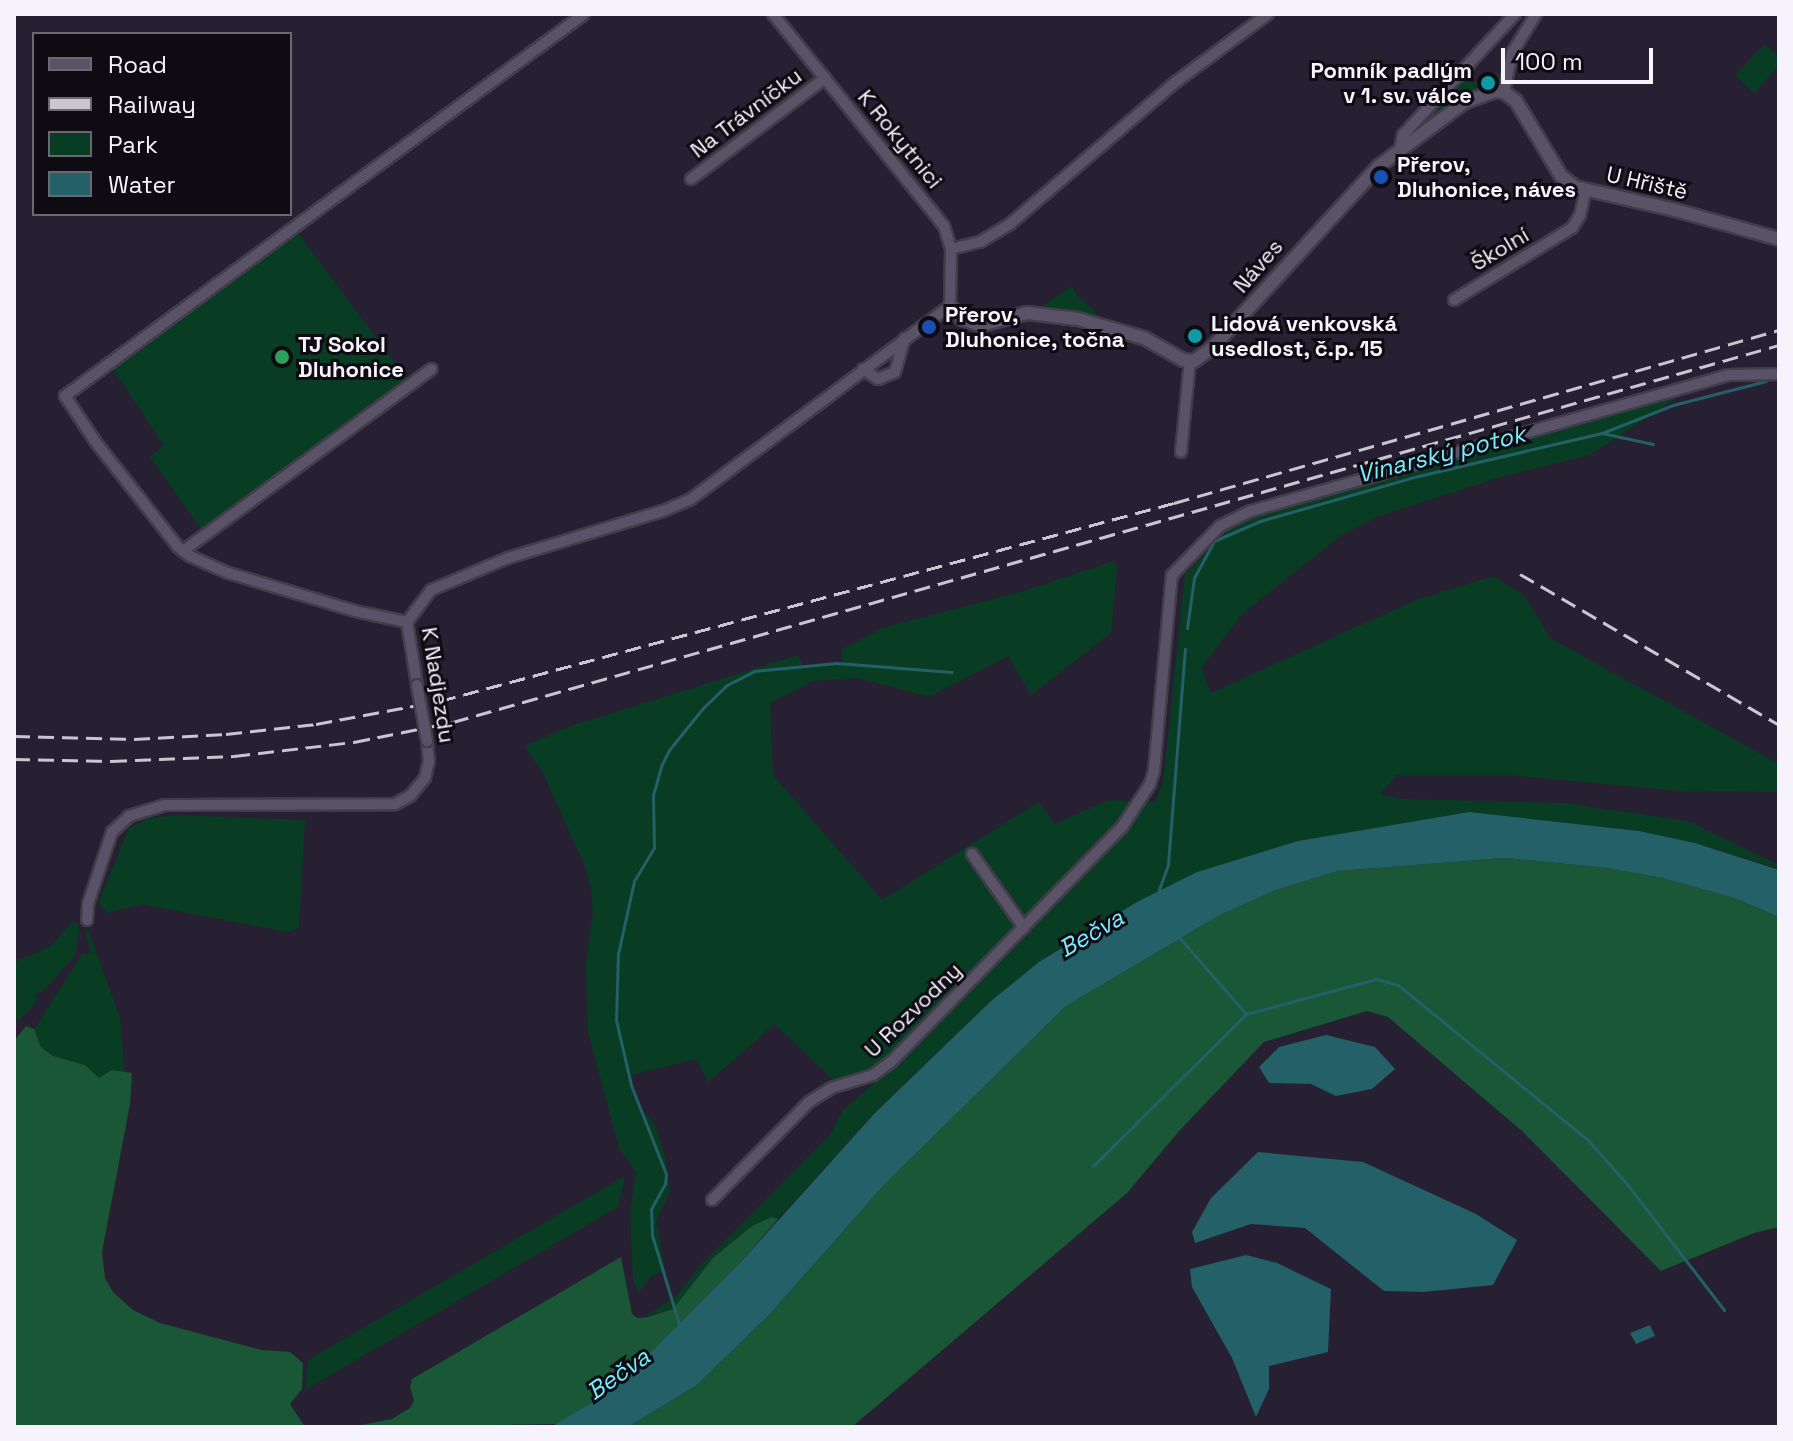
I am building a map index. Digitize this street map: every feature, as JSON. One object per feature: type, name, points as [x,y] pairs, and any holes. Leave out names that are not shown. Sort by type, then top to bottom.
[{"type":"street","points":[[407,622],[355,611],[228,573],[204,564],[183,551],[95,441],[65,396],[584,14]]},
{"type":"street","name":"K Rokytnici","points":[[773,14],[938,218],[951,249],[950,306]]},
{"type":"street","points":[[951,249],[980,242],[1010,224],[1177,81],[1268,14]]},
{"type":"street","name":"Náves","points":[[1400,148],[1403,135],[1515,14]]},
{"type":"street","points":[[1504,92],[1512,53],[1536,14]]},
{"type":"street","name":"Na Trávníčku","points":[[691,179],[825,78]]},
{"type":"street","name":"Náves","points":[[1190,361],[1212,348],[1342,202],[1400,148],[1465,102],[1489,92],[1504,92]]},
{"type":"street","name":"U Hřiště","points":[[1504,92],[1519,105],[1561,176],[1570,185],[1779,239]]},
{"type":"street","name":"Školní","points":[[1454,300],[1572,228],[1580,215],[1586,190]]},
{"type":"street","points":[[950,306],[962,319],[981,325],[1027,313],[1078,319],[1151,340],[1190,361],[1181,452]]},
{"type":"street","name":"K Nadjezdu","points":[[87,920],[88,904],[112,832],[129,816],[165,805],[395,804],[410,796],[425,778],[429,761],[407,622],[423,597],[450,579],[663,511],[691,499],[950,306]]},
{"type":"street","points":[[863,369],[878,379],[895,372],[905,338]]},
{"type":"street","points":[[183,551],[432,369]]},
{"type":"street","name":"U Rozvodny","points":[[712,1200],[809,1102],[831,1088],[867,1078],[884,1069],[1122,827],[1150,784],[1159,743],[1172,575],[1212,532],[1243,514],[1728,375],[1779,374]]},
{"type":"street","points":[[972,854],[1024,928]]},
{"type":"green space","points":[[1765,44],[1779,57],[1779,66],[1754,93],[1735,75]]},
{"type":"green space","points":[[1497,72],[1501,77],[1495,84],[1463,97],[1410,136],[1408,133],[1459,79],[1473,83],[1488,73],[1493,76]]},
{"type":"green space","name":"TJ Sokol Dluhonice","points":[[298,233],[410,383],[204,533],[150,457],[164,446],[112,367]]},
{"type":"green space","points":[[1072,286],[1076,294],[1100,317],[1040,308]]},
{"type":"green space","points":[[1684,393],[1590,455],[1504,476],[1379,516],[1343,534],[1242,614],[1201,668],[1211,693],[1416,600],[1494,576],[1526,597],[1550,638],[1779,764],[1779,792],[1679,791],[1508,775],[1397,775],[1380,794],[1403,799],[1564,803],[1687,821],[1779,865],[1779,869],[1695,843],[1639,831],[1469,812],[1298,841],[1197,872],[1090,929],[1039,962],[991,1001],[874,1114],[778,1219],[772,1217],[752,1226],[713,1258],[673,1309],[643,1317],[674,1299],[698,1268],[830,1135],[843,1110],[875,1082],[862,1075],[835,1082],[775,1024],[708,1082],[697,1059],[631,1075],[638,1106],[655,1125],[665,1156],[670,1191],[656,1221],[665,1270],[651,1276],[638,1293],[633,1278],[630,1213],[636,1172],[619,1148],[588,1031],[586,965],[593,913],[591,889],[586,869],[544,775],[525,746],[568,727],[798,655],[804,669],[843,662],[841,650],[883,628],[1024,591],[1114,561],[1117,568],[1111,633],[1031,695],[1008,656],[929,697],[859,678],[813,681],[770,703],[773,775],[882,900],[1039,802],[1055,824],[1109,800],[1155,802],[1163,783],[1185,575],[1231,526],[1288,506]]},
{"type":"green space","points":[[178,815],[305,820],[299,928],[288,932],[141,904],[108,913],[98,903],[129,828],[149,818]]},
{"type":"green space","points":[[71,923],[77,923],[79,929],[76,954],[45,989],[36,994],[37,1001],[19,1020],[14,1019],[14,962],[50,947]]},
{"type":"green space","points":[[85,932],[89,932],[120,1018],[125,1074],[99,1079],[85,1065],[53,1056],[41,1047],[34,1030],[82,954],[91,954]]},
{"type":"green space","points":[[625,1176],[618,1207],[305,1390],[308,1361],[313,1357]]},
{"type":"shaded area","points":[[1505,858],[1607,868],[1662,878],[1734,898],[1779,917],[1779,1227],[1754,1233],[1661,1271],[1522,1131],[1388,1017],[1367,1011],[1264,1042],[1180,1130],[1127,1193],[852,1427],[628,1427],[697,1385],[770,1314],[885,1184],[1066,1006],[1220,915],[1276,890],[1338,871]]},
{"type":"shaded area","points":[[26,1026],[34,1029],[41,1047],[53,1056],[85,1065],[99,1078],[112,1070],[132,1073],[130,1104],[102,1252],[105,1278],[113,1292],[133,1310],[160,1323],[262,1350],[290,1352],[303,1363],[302,1389],[290,1404],[305,1427],[14,1427],[14,1041]]},
{"type":"shaded area","points":[[772,1217],[778,1219],[739,1264],[631,1372],[609,1392],[557,1424],[350,1427],[392,1419],[410,1408],[414,1401],[410,1387],[412,1379],[621,1257],[632,1314],[637,1318],[648,1317],[673,1309],[713,1258],[752,1226]]},
{"type":"water","name":"Bečva","points":[[1469,812],[1639,831],[1695,843],[1779,870],[1779,917],[1734,898],[1662,878],[1607,868],[1505,858],[1338,871],[1276,890],[1220,915],[1066,1006],[885,1184],[770,1314],[697,1385],[628,1427],[551,1427],[609,1392],[631,1372],[739,1264],[874,1114],[991,1001],[1039,962],[1137,902],[1197,872],[1298,841]]},
{"type":"water","points":[[1326,1035],[1375,1047],[1395,1069],[1372,1089],[1336,1096],[1311,1084],[1269,1083],[1259,1067],[1279,1047]]},
{"type":"water","points":[[1258,1152],[1363,1162],[1476,1214],[1517,1240],[1493,1285],[1423,1292],[1384,1291],[1305,1228],[1251,1224],[1195,1243],[1192,1232],[1211,1198]]},
{"type":"water","points":[[1246,1255],[1277,1263],[1331,1289],[1328,1352],[1269,1366],[1269,1389],[1256,1417],[1232,1358],[1192,1287],[1190,1269]]},
{"type":"water","points":[[1650,1325],[1655,1336],[1636,1344],[1630,1333]]},
{"type":"waterway","name":"Vinarský potok","points":[[1187,628],[1194,578],[1214,541],[1260,521],[1414,477],[1602,433],[1673,405],[1766,381]]},
{"type":"waterway","points":[[1602,433],[1653,444]]},
{"type":"waterway","name":"Vinarský potok","points":[[1157,895],[1168,864],[1185,649]]},
{"type":"waterway","points":[[679,1324],[652,1235],[651,1209],[665,1184],[666,1174],[631,1085],[616,1020],[618,954],[634,881],[654,848],[653,795],[662,764],[669,750],[703,708],[727,685],[754,671],[837,663],[952,672]]},
{"type":"waterway","points":[[1178,936],[1246,1014],[1377,979],[1398,985],[1587,1139],[1627,1184],[1724,1310]]},
{"type":"waterway","points":[[1093,1166],[1246,1014]]},
{"type":"railway","points":[[14,736],[134,739],[226,734],[316,724],[440,701],[1174,503],[1779,330]]},
{"type":"railway","points":[[14,759],[111,761],[234,756],[354,742],[453,722],[1779,345]]},
{"type":"railway","points":[[1520,574],[1779,725]]},
{"type":"place","name":"Pomník padlým v 1. sv. válce","points":[[1488,83]]},
{"type":"place","name":"Přerov, Dluhonice, náves","points":[[1381,177]]},
{"type":"place","name":"Přerov, Dluhonice, točna","points":[[929,327]]},
{"type":"place","name":"Lidová venkovská usedlost, č.p. 15","points":[[1195,336]]},
{"type":"place","name":"TJ Sokol Dluhonice","points":[[282,357]]}]
